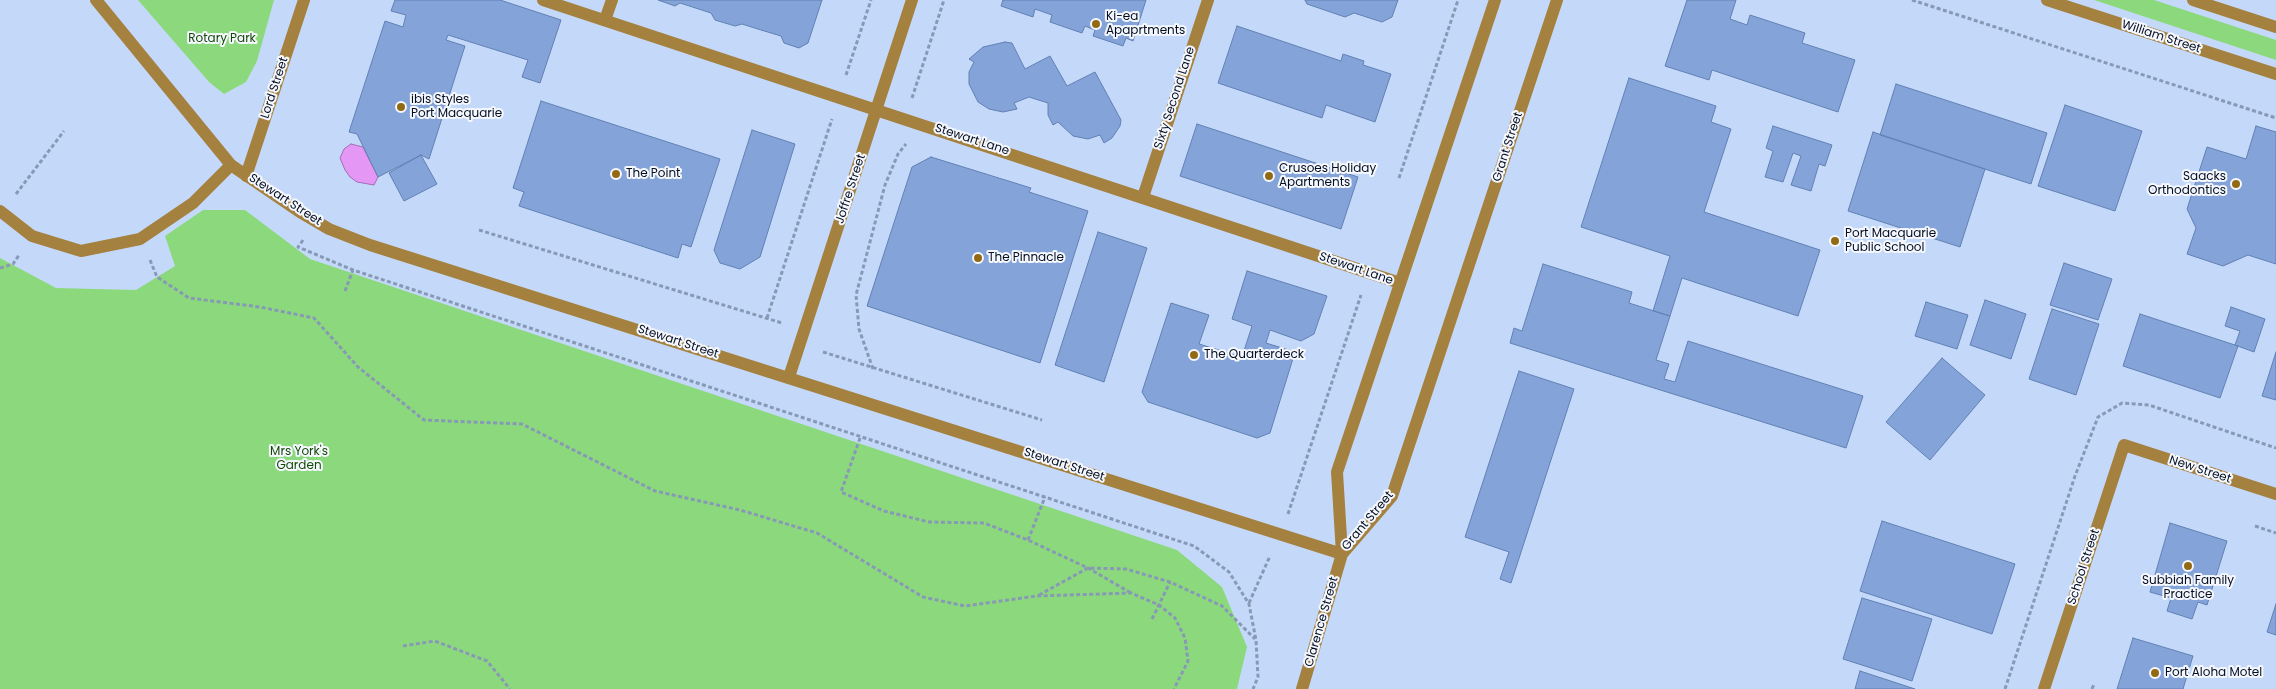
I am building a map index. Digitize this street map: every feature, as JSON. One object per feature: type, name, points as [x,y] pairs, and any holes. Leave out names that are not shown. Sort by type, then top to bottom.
[{"type":"street","name":"Stewart Street","points":[[96,0],[231,165],[300,212],[329,229],[370,245],[1342,554]]},
{"type":"street","name":"Lord Street","points":[[246,176],[304,0]]},
{"type":"street","name":"Stewart Lane","points":[[543,0],[1143,197],[1400,284]]},
{"type":"street","points":[[605,20],[612,0]]},
{"type":"street","name":"Joffre Street","points":[[790,377],[912,0]]},
{"type":"street","name":"Sixty Second Lane","points":[[1143,197],[1208,0]]},
{"type":"street","name":"Grant Street","points":[[1342,554],[1337,472],[1495,0]]},
{"type":"street","name":"Grant Street","points":[[1342,554],[1392,496],[1557,0]]},
{"type":"street","name":"William Street","points":[[2047,0],[2276,74]]},
{"type":"street","points":[[2193,0],[2276,27]]},
{"type":"street","points":[[0,211],[32,236],[81,251],[140,239],[193,203],[231,165]]},
{"type":"street","name":"New Street","points":[[2124,445],[2276,494]]},
{"type":"street","name":"School Street","points":[[2044,689],[2124,445]]},
{"type":"street","name":"Clarence Street","points":[[1302,689],[1342,554]]},
{"type":"path","points":[[845,79],[871,0]]},
{"type":"path","points":[[909,107],[944,0]]},
{"type":"path","points":[[1399,178],[1458,0]]},
{"type":"path","points":[[1912,0],[2276,118]]},
{"type":"path","points":[[767,318],[833,115]]},
{"type":"path","points":[[18,192],[64,131]]},
{"type":"path","points":[[873,369],[859,329],[856,296],[885,185],[898,154],[912,138]]},
{"type":"path","points":[[479,230],[780,323]]},
{"type":"path","points":[[302,241],[298,247],[353,270],[860,438],[1194,546],[1229,572],[1249,604],[1256,640],[1258,677],[1253,689]]},
{"type":"path","points":[[0,268],[13,264]]},
{"type":"path","points":[[345,292],[353,270]]},
{"type":"path","points":[[157,277],[189,298],[260,307],[314,318],[358,367],[424,420],[522,424],[655,491],[740,510],[817,533],[923,598],[965,606],[1037,596],[1131,593]]},
{"type":"path","points":[[1295,498],[1362,294]]},
{"type":"path","points":[[820,351],[1042,420]]},
{"type":"path","points":[[860,438],[841,492],[884,511],[929,522],[984,523],[1028,540],[1088,568],[1131,593],[1159,605],[1175,618],[1184,638],[1188,661],[1174,689]]},
{"type":"path","points":[[1028,540],[1045,497]]},
{"type":"path","points":[[2255,526],[2276,533]]},
{"type":"path","points":[[1037,596],[1088,568],[1126,569],[1170,582],[1222,606],[1256,640]]},
{"type":"path","points":[[1152,619],[1170,582]]},
{"type":"path","points":[[1249,604],[1252,597]]},
{"type":"path","points":[[403,646],[434,641],[486,661],[510,689]]},
{"type":"path","points":[[2092,689],[2094,684]]},
{"type":"green space","name":"Rotary Park","points":[[138,0],[274,0],[257,61],[246,82],[224,94],[209,82]]},
{"type":"green space","points":[[2094,0],[2154,0],[2276,40],[2276,60]]},
{"type":"green space","name":"Mrs York's Garden","points":[[203,210],[245,210],[310,259],[1177,550],[1222,587],[1247,647],[1237,689],[0,689],[0,258],[56,288],[136,290],[175,266],[165,236]]},
{"type":"shaded area","points":[[351,144],[363,147],[378,177],[374,185],[357,182],[345,170],[340,158],[344,149]]},
{"type":"building","name":"ibis Styles Port Macquarie","points":[[395,0],[500,0],[561,20],[540,83],[522,77],[528,60],[448,35],[446,40],[465,46],[429,159],[421,155],[378,177],[357,134],[349,132],[385,21],[403,27],[406,15],[391,11]]},
{"type":"building","points":[[658,0],[822,0],[808,43],[799,48],[784,43],[781,36],[742,24],[735,26],[715,20],[711,13],[680,3],[675,6]]},
{"type":"building","name":"Ki-ea Apaprtments","points":[[1003,0],[1146,0],[1133,41],[1126,38],[1123,46],[1093,36],[1095,30],[1085,26],[1082,33],[1050,22],[1052,15],[1035,9],[1033,17],[1001,6]]},
{"type":"building","points":[[1305,0],[1398,0],[1392,17],[1382,22],[1354,13],[1345,17],[1307,4]]},
{"type":"building","points":[[1687,0],[1736,0],[1730,19],[1747,25],[1750,15],[1805,33],[1802,43],[1855,60],[1838,112],[1712,70],[1709,80],[1665,66]]},
{"type":"building","points":[[1237,26],[1341,61],[1343,54],[1364,61],[1363,65],[1391,74],[1375,122],[1326,105],[1322,118],[1218,83]]},
{"type":"building","points":[[1005,42],[1012,43],[1025,69],[1050,56],[1067,86],[1095,72],[1121,120],[1120,126],[1112,138],[1104,143],[1100,135],[1088,139],[1073,136],[1058,122],[1053,125],[1048,115],[1048,103],[1029,97],[1014,103],[1017,109],[1003,112],[989,109],[978,102],[969,84],[969,72],[974,62],[969,59],[983,47]]},
{"type":"building","points":[[1629,78],[1716,106],[1711,122],[1731,129],[1704,212],[1820,250],[1798,316],[1682,278],[1670,316],[1653,311],[1670,256],[1581,227]]},
{"type":"building","points":[[1896,84],[2047,133],[2031,184],[1880,135]]},
{"type":"building","name":"The Point","points":[[541,101],[720,159],[691,247],[682,244],[678,258],[519,206],[524,192],[513,188]]},
{"type":"building","points":[[2065,105],[2142,131],[2115,211],[2038,186]]},
{"type":"building","name":"Crusoes Holiday Apartments","points":[[1197,124],[1358,177],[1341,229],[1180,176]]},
{"type":"building","points":[[1773,126],[1832,145],[1825,166],[1819,164],[1811,191],[1791,185],[1801,156],[1793,153],[1783,182],[1765,177],[1773,151],[1766,148]]},
{"type":"building","name":"Saacks Orthodontics","points":[[2256,126],[2276,132],[2276,264],[2248,255],[2223,266],[2187,254],[2196,228],[2187,209],[2207,147],[2246,159]]},
{"type":"building","points":[[752,130],[795,144],[760,257],[740,269],[720,263],[714,250]]},
{"type":"building","points":[[1873,132],[1985,169],[1960,247],[1848,211]]},
{"type":"building","points":[[421,155],[437,184],[404,201],[389,173]]},
{"type":"building","name":"The Pinnacle","points":[[931,157],[1031,188],[1029,192],[1088,211],[1040,363],[867,306],[912,167]]},
{"type":"building","points":[[1098,232],[1147,248],[1104,382],[1055,365]]},
{"type":"building","points":[[2064,263],[2112,279],[2098,320],[2050,305]]},
{"type":"building","points":[[1543,264],[1632,292],[1629,303],[1670,316],[1656,360],[1669,364],[1664,379],[1675,382],[1688,341],[1863,396],[1846,448],[1510,343],[1514,328],[1522,331]]},
{"type":"building","name":"The Quarterdeck","points":[[1247,271],[1327,296],[1314,334],[1301,341],[1270,330],[1266,343],[1295,352],[1270,433],[1257,438],[1148,402],[1142,392],[1171,303],[1209,315],[1199,344],[1242,357],[1252,326],[1232,319]]},
{"type":"building","points":[[1985,300],[2026,314],[2011,359],[1970,345]]},
{"type":"building","points":[[1926,302],[1968,315],[1957,349],[1915,336]]},
{"type":"building","points":[[2231,307],[2265,319],[2254,352],[2235,345],[2240,331],[2225,326]]},
{"type":"building","points":[[2052,309],[2099,324],[2076,395],[2029,379]]},
{"type":"building","points":[[2140,314],[2238,346],[2220,398],[2123,366]]},
{"type":"building","points":[[2276,352],[2276,400],[2262,396]]},
{"type":"building","points":[[1942,358],[1985,395],[1930,460],[1886,422]]},
{"type":"building","points":[[1519,371],[1574,389],[1511,583],[1500,579],[1509,552],[1465,537]]},
{"type":"building","points":[[1882,521],[2015,564],[1992,634],[1860,591]]},
{"type":"building","name":"Subbiah Family Practice","points":[[2170,523],[2227,541],[2207,605],[2198,602],[2192,619],[2167,611],[2171,598],[2150,592]]},
{"type":"building","points":[[1862,598],[1932,619],[1912,681],[1843,659]]},
{"type":"building","points":[[2276,604],[2276,635],[2267,632]]},
{"type":"building","name":"Port Aloha Motel","points":[[2133,638],[2193,656],[2183,689],[2117,689]]},
{"type":"building","points":[[1860,671],[1915,689],[1855,689]]},
{"type":"place","name":"Ki-ea Apaprtments","points":[[1096,24]]},
{"type":"place","name":"ibis Styles Port Macquarie","points":[[401,107]]},
{"type":"place","name":"The Point","points":[[616,174]]},
{"type":"place","name":"Crusoes Holiday Apartments","points":[[1269,176]]},
{"type":"place","name":"Saacks Orthodontics","points":[[2236,184]]},
{"type":"place","name":"Port Macquarie Public School","points":[[1835,241]]},
{"type":"place","name":"The Pinnacle","points":[[978,258]]},
{"type":"place","name":"The Quarterdeck","points":[[1194,355]]},
{"type":"place","name":"Subbiah Family Practice","points":[[2188,566]]},
{"type":"place","name":"Port Aloha Motel","points":[[2155,673]]}]
